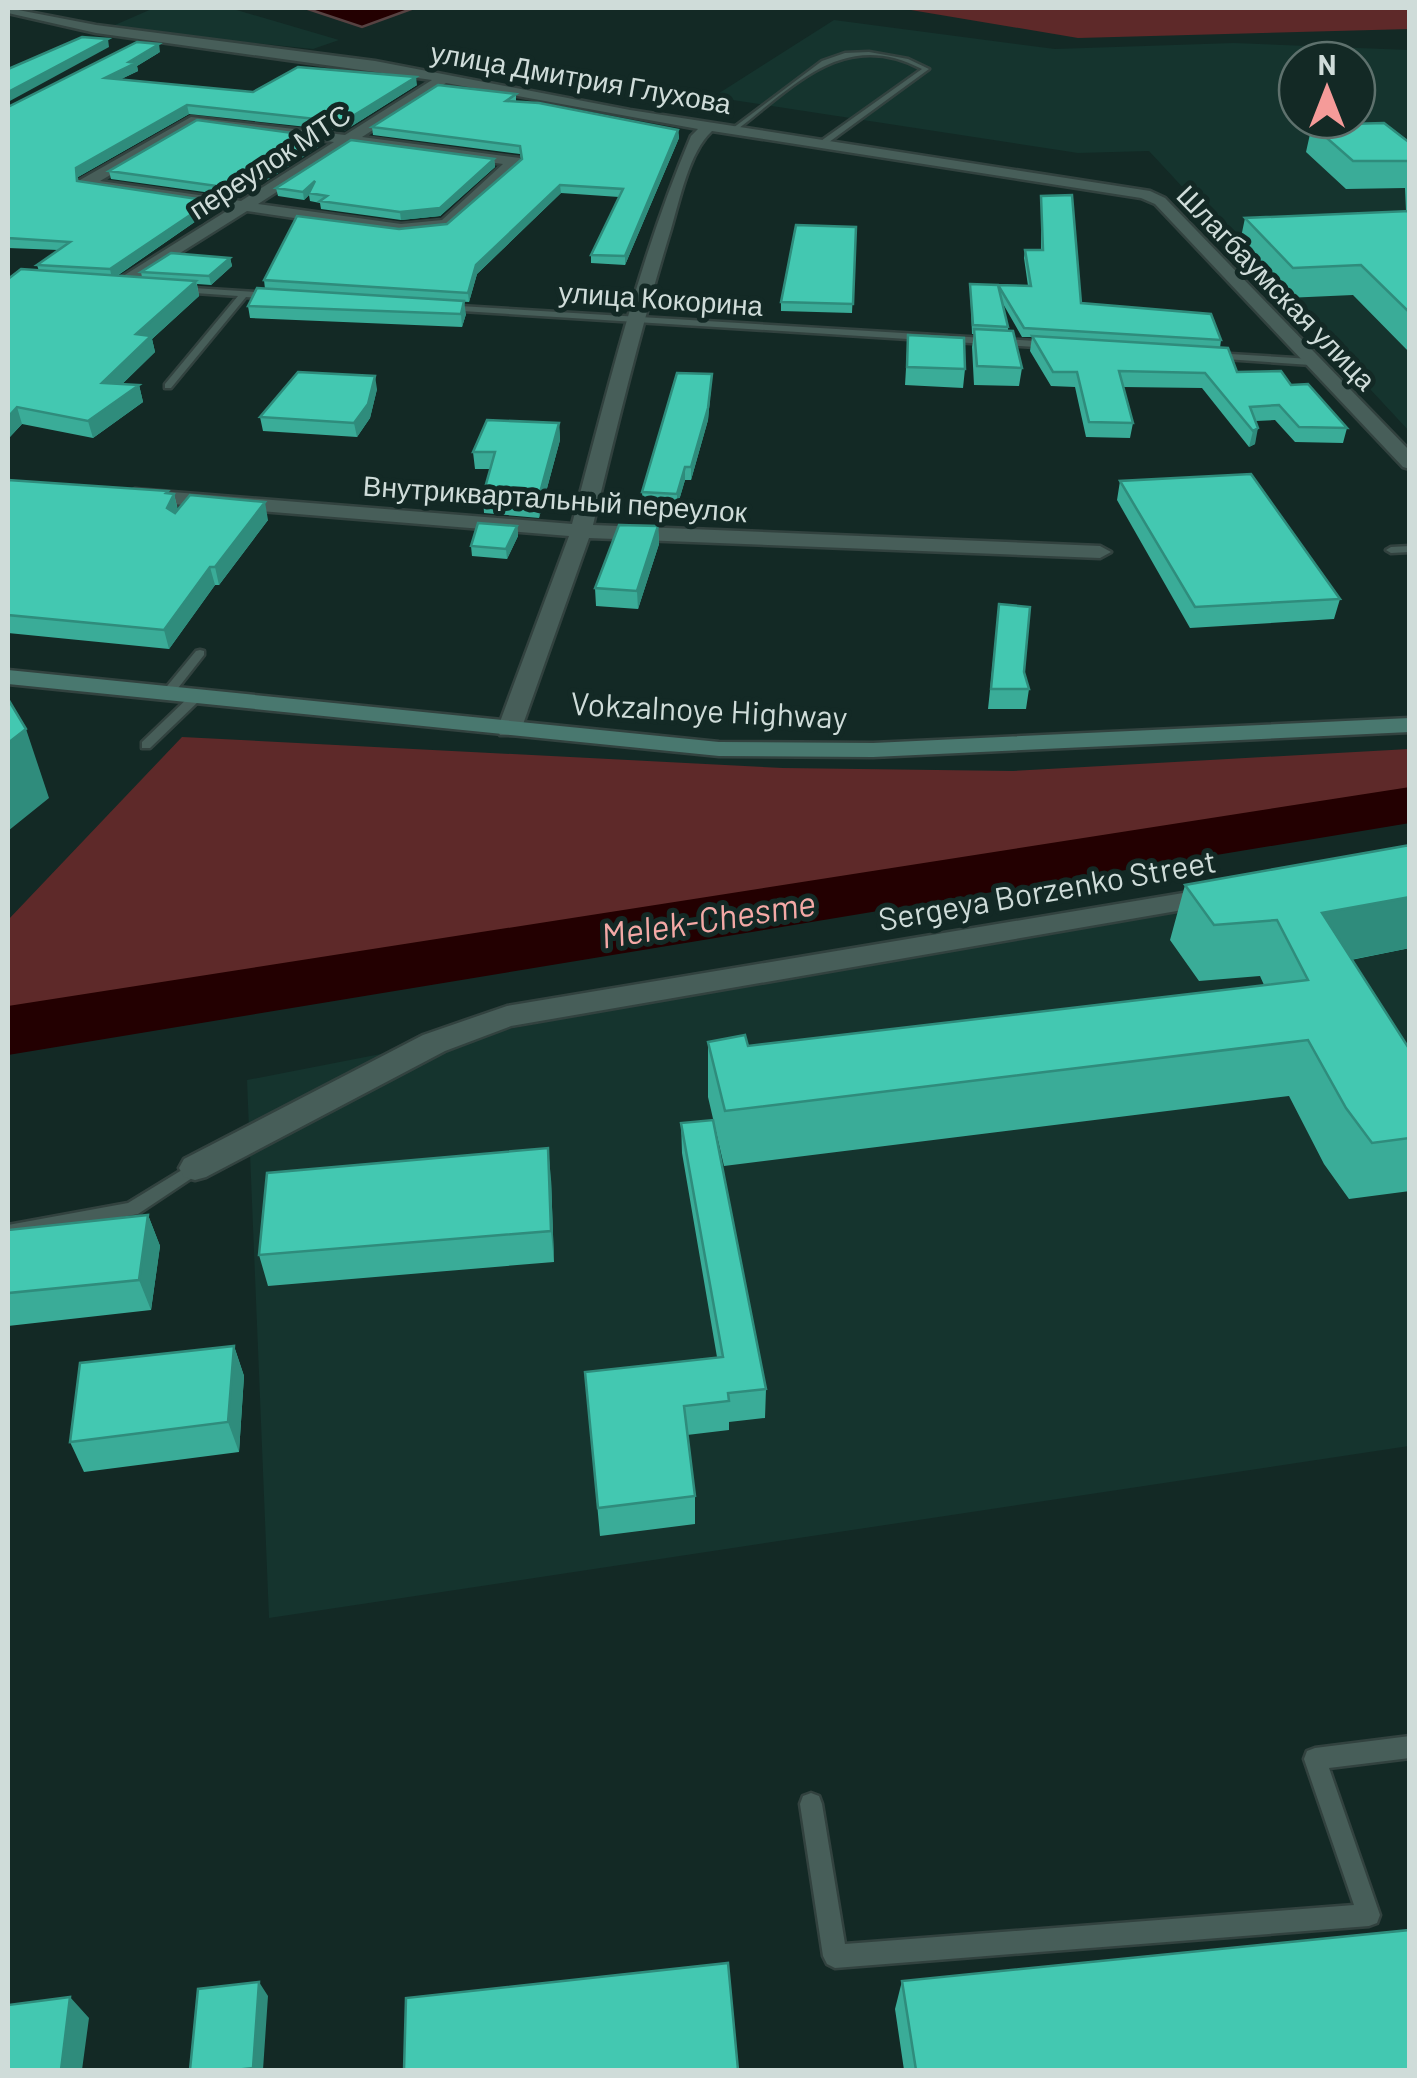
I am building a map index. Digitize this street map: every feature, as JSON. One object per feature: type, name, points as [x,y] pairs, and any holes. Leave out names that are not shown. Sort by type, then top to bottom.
[{"type":"main road","name":"Vokzalnoye Highway","points":[[8,677],[719,749],[872,750],[1410,725]]},
{"type":"street","name":"улица Дмитрия Глухова","points":[[8,10],[147,36],[376,65],[708,128],[1146,194]]},
{"type":"street","points":[[130,45],[147,36]]},
{"type":"street","name":"переулок МТС","points":[[121,285],[444,78]]},
{"type":"street","points":[[196,120],[349,140],[515,161],[447,224],[431,229],[401,229],[85,183],[196,120]]},
{"type":"street","points":[[509,730],[581,531],[635,319],[674,194],[698,136],[708,128]]},
{"type":"street","name":"Шлагбаумская улица","points":[[1146,194],[1160,201],[1410,463]]},
{"type":"street","name":"Внутриквартальный переулок","points":[[118,494],[581,531],[1100,552]]},
{"type":"street","name":"Sergeya Borzenko Street","points":[[195,1168],[434,1043],[507,1016],[1252,890]]},
{"type":"lane","points":[[732,131],[834,58],[862,54],[912,60],[926,69],[822,143]]},
{"type":"lane","points":[[102,284],[138,286]]},
{"type":"lane","points":[[174,289],[284,296]]},
{"type":"lane","points":[[168,386],[244,294]]},
{"type":"lane","name":"улица Кокорина","points":[[440,306],[1072,347]]},
{"type":"lane","points":[[1192,354],[1311,362]]},
{"type":"lane","points":[[1391,550],[1410,549]]},
{"type":"lane","points":[[167,694],[200,653]]},
{"type":"lane","points":[[146,745],[196,697]]},
{"type":"lane","points":[[8,1232],[132,1209],[195,1168]]},
{"type":"lane","points":[[812,1804],[835,1956],[1369,1915],[1314,1759],[1410,1748]]},
{"type":"shaded area","points":[[154,8],[230,8],[339,40],[313,49],[108,28]]},
{"type":"shaded area","points":[[305,8],[414,8],[362,27]]},
{"type":"shaded area","points":[[899,8],[1409,8],[1410,29],[1078,38]]},
{"type":"shaded area","points":[[834,20],[1055,49],[1277,45],[1277,140],[1377,140],[1377,49],[1409,50],[1409,431],[1149,151],[1078,153],[713,97]]},
{"type":"shaded area","points":[[182,737],[783,768],[1013,771],[1409,749],[1410,795],[8,1009],[8,920]]},
{"type":"shaded area","points":[[1409,854],[1409,1446],[269,1618],[247,1080]]},
{"type":"building","points":[[82,37],[108,39],[8,92],[8,69]]},
{"type":"building","points":[[137,42],[159,44],[129,62],[136,63],[105,78],[253,92],[298,67],[416,77],[343,122],[187,105],[76,168],[77,181],[211,201],[110,269],[37,265],[70,242],[8,238],[8,107]]},
{"type":"building","points":[[438,85],[516,94],[506,101],[539,103],[678,130],[625,256],[591,255],[623,189],[560,185],[476,265],[468,293],[264,280],[297,216],[399,229],[447,224],[522,159],[520,146],[372,127]]},
{"type":"building","points":[[197,120],[322,137],[249,183],[240,181],[231,188],[109,171]]},
{"type":"building","points":[[1377,123],[1384,123],[1410,143],[1410,161],[1353,161],[1329,140],[1377,140]]},
{"type":"building","points":[[351,140],[494,159],[440,208],[400,212],[320,201],[327,196],[309,193],[315,181],[303,192],[276,188]]},
{"type":"building","points":[[1072,195],[1081,303],[1211,314],[1221,340],[1024,328],[998,285],[1031,286],[1025,250],[1043,250],[1041,196]]},
{"type":"building","points":[[1410,211],[1410,313],[1361,265],[1293,268],[1245,218]]},
{"type":"building","points":[[796,225],[856,227],[853,304],[781,302]]},
{"type":"building","points":[[171,253],[230,258],[209,276],[141,272]]},
{"type":"building","points":[[21,269],[196,281],[136,334],[151,336],[102,383],[139,385],[88,421],[17,407],[8,417],[8,279]]},
{"type":"building","points":[[970,284],[998,285],[1008,327],[973,325]]},
{"type":"building","points":[[257,288],[464,301],[461,314],[248,306]]},
{"type":"building","points":[[974,329],[1013,331],[1022,368],[977,366]]},
{"type":"building","points":[[908,335],[964,338],[965,369],[907,367]]},
{"type":"building","points":[[1032,336],[1228,348],[1237,372],[1281,371],[1291,385],[1308,384],[1347,428],[1299,427],[1279,405],[1250,407],[1258,428],[1253,431],[1205,373],[1119,371],[1133,423],[1089,422],[1077,372],[1053,372]]},
{"type":"building","points":[[298,372],[375,376],[368,404],[354,423],[260,417]]},
{"type":"building","points":[[677,373],[712,374],[708,408],[691,467],[685,467],[677,494],[642,492]]},
{"type":"building","points":[[487,420],[559,423],[538,500],[483,495],[495,452],[473,452]]},
{"type":"building","points":[[1251,474],[1340,599],[1195,607],[1120,481]]},
{"type":"building","points":[[8,480],[168,491],[174,494],[167,508],[175,513],[190,495],[265,502],[164,630],[8,615]]},
{"type":"building","points":[[478,523],[517,526],[506,549],[471,546]]},
{"type":"building","points":[[619,525],[658,526],[637,591],[595,588]]},
{"type":"building","points":[[999,604],[1030,607],[1024,672],[1029,689],[991,689]]},
{"type":"building","points":[[8,699],[26,729],[8,743]]},
{"type":"building","points":[[1410,845],[1410,897],[1322,913],[1410,1050],[1410,1138],[1372,1143],[1346,1108],[1308,1040],[725,1111],[708,1042],[745,1035],[748,1046],[1308,980],[1277,920],[1214,925],[1185,885]]},
{"type":"building","points":[[713,1120],[766,1389],[728,1393],[729,1401],[684,1406],[695,1496],[598,1508],[585,1372],[723,1357],[681,1123]]},
{"type":"building","points":[[548,1148],[551,1231],[259,1255],[267,1173]]},
{"type":"building","points":[[148,1215],[139,1280],[8,1293],[8,1230]]},
{"type":"building","points":[[234,1346],[228,1422],[70,1442],[80,1363]]},
{"type":"building","points":[[1410,1930],[1410,2070],[916,2070],[902,1981]]},
{"type":"building","points":[[728,1963],[738,2070],[404,2070],[406,1998]]},
{"type":"building","points":[[259,1982],[253,2068],[190,2070],[198,1989]]},
{"type":"building","points":[[70,1997],[61,2070],[8,2070],[8,2005]]},
{"type":"waterway","name":"Melek-Chesme","points":[[8,1031],[1410,805]]}]
